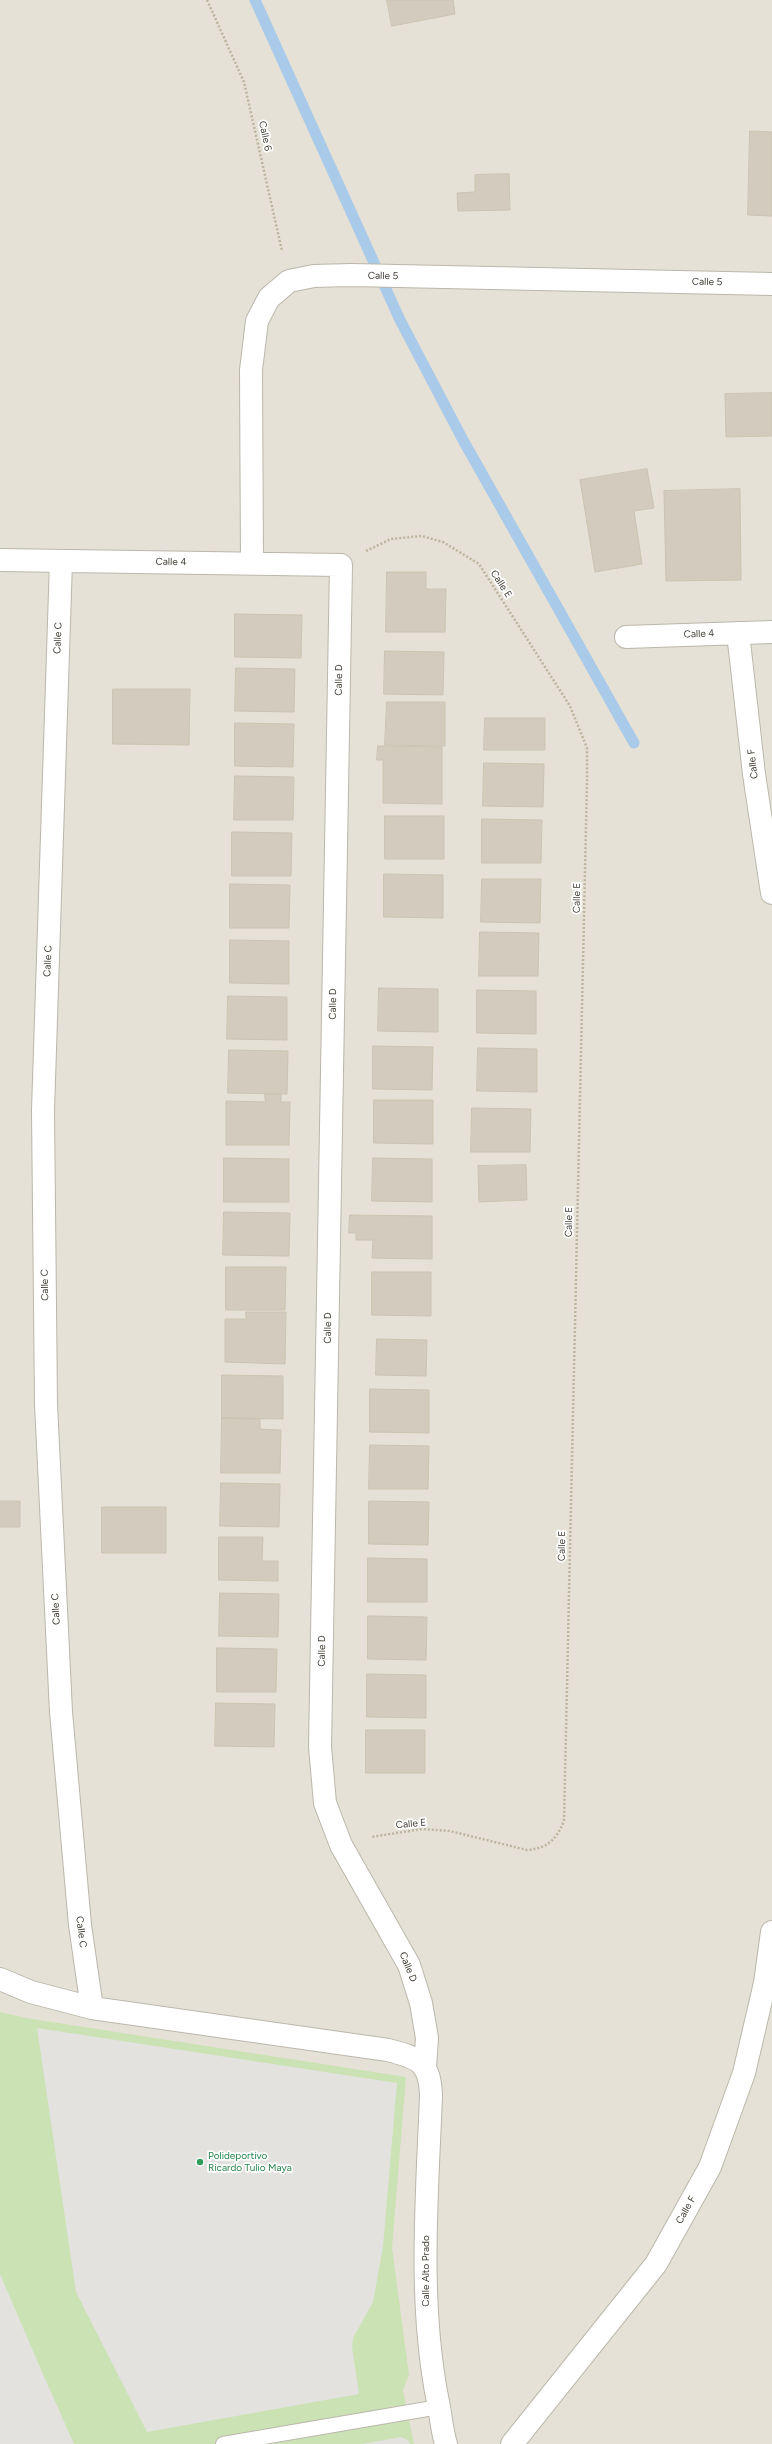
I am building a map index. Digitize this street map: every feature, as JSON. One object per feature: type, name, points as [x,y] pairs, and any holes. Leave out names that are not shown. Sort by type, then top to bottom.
[{"type":"street","name":"Calle 5","points":[[252,563],[251,370],[257,321],[269,298],[289,281],[314,276],[351,275],[772,284]]},
{"type":"street","name":"Calle 4","points":[[0,560],[341,565]]},
{"type":"street","name":"Calle C","points":[[61,561],[43,1110],[46,1404],[62,1727],[80,1925],[92,2008]]},
{"type":"street","name":"Calle D","points":[[341,565],[320,1748],[325,1802],[341,1846],[409,1965],[423,2017],[426,2038],[425,2067],[430,2078],[431,2096]]},
{"type":"street","name":"Calle 4","points":[[626,637],[772,632]]},
{"type":"street","name":"Calle F","points":[[738,633],[754,774],[772,894]]},
{"type":"street","name":"Calle F","points":[[512,2444],[656,2264],[710,2168],[744,2073],[765,1983],[772,1932]]},
{"type":"street","points":[[0,1979],[31,1992],[92,2008],[388,2050],[415,2059],[425,2067]]},
{"type":"street","name":"Calle Alto Prado","points":[[431,2096],[426,2251],[426,2319],[446,2444]]},
{"type":"lane","points":[[223,2444],[439,2407]]},
{"type":"path","name":"Calle 6","points":[[208,0],[244,82],[289,281]]},
{"type":"path","name":"Calle E","points":[[341,565],[391,539],[422,536],[444,542],[479,564],[570,706],[587,748],[564,1821],[558,1836],[551,1843],[538,1849],[527,1850],[450,1831],[422,1829],[367,1837],[341,1846]]},
{"type":"shaded area","points":[[0,0],[772,0],[772,2444],[0,2444]]},
{"type":"shaded area","name":"Polideportivo Ricardo Tulio Maya","points":[[37,2028],[397,2083],[383,2246],[373,2302],[353,2338],[352,2347],[359,2394],[147,2432],[76,2292]]},
{"type":"shaded area","points":[[0,2274],[42,2372],[74,2444],[0,2444]]},
{"type":"shaded area","points":[[401,2437],[408,2440],[410,2444],[362,2444]]},
{"type":"green space","name":"Polideportivo Ricardo Tulio Maya","points":[[0,2012],[26,2018],[406,2077],[392,2248],[409,2375],[403,2390],[414,2444],[0,2444]]},
{"type":"building","points":[[387,0],[453,0],[455,14],[392,26]]},
{"type":"building","points":[[750,131],[772,132],[772,216],[748,215]]},
{"type":"building","points":[[509,174],[510,210],[458,211],[457,193],[475,192],[475,175]]},
{"type":"building","points":[[772,393],[772,436],[726,437],[725,394]]},
{"type":"building","points":[[647,469],[654,508],[634,511],[642,564],[595,572],[580,480]]},
{"type":"building","points":[[740,489],[741,580],[666,581],[664,491]]},
{"type":"building","points":[[387,572],[426,572],[426,589],[446,589],[445,632],[386,632]]},
{"type":"building","points":[[235,614],[302,615],[301,658],[235,657]]},
{"type":"building","points":[[385,651],[444,652],[443,695],[384,694]]},
{"type":"building","points":[[236,668],[295,669],[294,712],[235,711]]},
{"type":"building","points":[[113,689],[190,689],[189,745],[113,744]]},
{"type":"building","points":[[387,702],[445,702],[445,746],[385,745]]},
{"type":"building","points":[[485,718],[545,718],[545,750],[484,750]]},
{"type":"building","points":[[235,723],[294,724],[293,767],[235,766]]},
{"type":"building","points":[[378,746],[442,747],[442,804],[383,803],[383,760],[377,760]]},
{"type":"building","points":[[484,763],[544,764],[543,807],[483,806]]},
{"type":"building","points":[[235,776],[294,777],[293,820],[234,820]]},
{"type":"building","points":[[385,816],[444,816],[444,859],[385,859]]},
{"type":"building","points":[[482,819],[542,820],[541,863],[482,863]]},
{"type":"building","points":[[232,832],[292,833],[291,876],[232,876]]},
{"type":"building","points":[[384,874],[443,875],[443,918],[384,917]]},
{"type":"building","points":[[482,879],[541,879],[540,923],[481,922]]},
{"type":"building","points":[[230,884],[290,885],[289,928],[230,928]]},
{"type":"building","points":[[480,932],[539,933],[538,976],[479,976]]},
{"type":"building","points":[[230,940],[289,941],[289,984],[230,983]]},
{"type":"building","points":[[379,988],[438,989],[438,1032],[378,1031]]},
{"type":"building","points":[[477,990],[536,991],[536,1034],[477,1033]]},
{"type":"building","points":[[228,996],[287,997],[287,1040],[227,1039]]},
{"type":"building","points":[[373,1046],[433,1047],[432,1090],[373,1089]]},
{"type":"building","points":[[478,1048],[537,1049],[537,1092],[477,1091]]},
{"type":"building","points":[[229,1050],[288,1051],[287,1094],[228,1093]]},
{"type":"building","points":[[265,1094],[281,1094],[281,1102],[290,1102],[289,1145],[226,1145],[226,1101],[265,1102]]},
{"type":"building","points":[[374,1100],[433,1100],[433,1144],[374,1143]]},
{"type":"building","points":[[472,1108],[531,1109],[530,1152],[471,1152]]},
{"type":"building","points":[[224,1158],[289,1159],[289,1202],[224,1202]]},
{"type":"building","points":[[373,1158],[432,1159],[432,1202],[372,1201]]},
{"type":"building","points":[[526,1165],[527,1200],[479,1202],[478,1166]]},
{"type":"building","points":[[224,1212],[290,1213],[289,1256],[223,1255]]},
{"type":"building","points":[[350,1215],[432,1216],[432,1259],[372,1258],[373,1240],[356,1240],[356,1233],[349,1233]]},
{"type":"building","points":[[226,1267],[286,1267],[285,1310],[226,1310]]},
{"type":"building","points":[[372,1272],[431,1272],[431,1316],[372,1315]]},
{"type":"building","points":[[246,1312],[286,1312],[285,1364],[225,1362],[225,1319],[246,1319]]},
{"type":"building","points":[[377,1339],[427,1340],[426,1376],[376,1375]]},
{"type":"building","points":[[222,1375],[283,1376],[283,1419],[222,1418]]},
{"type":"building","points":[[370,1389],[429,1390],[429,1433],[370,1432]]},
{"type":"building","points":[[222,1418],[260,1419],[260,1429],[281,1430],[280,1473],[221,1473]]},
{"type":"building","points":[[370,1445],[429,1446],[428,1489],[369,1489]]},
{"type":"building","points":[[221,1483],[280,1484],[279,1527],[220,1526]]},
{"type":"building","points":[[0,1501],[20,1501],[20,1527],[0,1527]]},
{"type":"building","points":[[369,1501],[429,1502],[428,1545],[369,1544]]},
{"type":"building","points":[[102,1507],[166,1507],[166,1553],[102,1553]]},
{"type":"building","points":[[219,1537],[263,1537],[262,1561],[278,1561],[278,1581],[219,1580]]},
{"type":"building","points":[[368,1558],[427,1559],[427,1602],[368,1602]]},
{"type":"building","points":[[220,1593],[279,1594],[278,1637],[219,1636]]},
{"type":"building","points":[[368,1616],[427,1617],[426,1660],[368,1659]]},
{"type":"building","points":[[217,1648],[277,1649],[276,1692],[217,1692]]},
{"type":"building","points":[[367,1674],[426,1675],[426,1718],[367,1717]]},
{"type":"building","points":[[216,1703],[275,1704],[274,1747],[215,1746]]},
{"type":"building","points":[[366,1730],[425,1730],[425,1773],[366,1773]]},
{"type":"waterway","points":[[255,0],[400,320],[463,440],[634,743]]},
{"type":"place","name":"Polideportivo Ricardo Tulio Maya","points":[[200,2162]]}]
